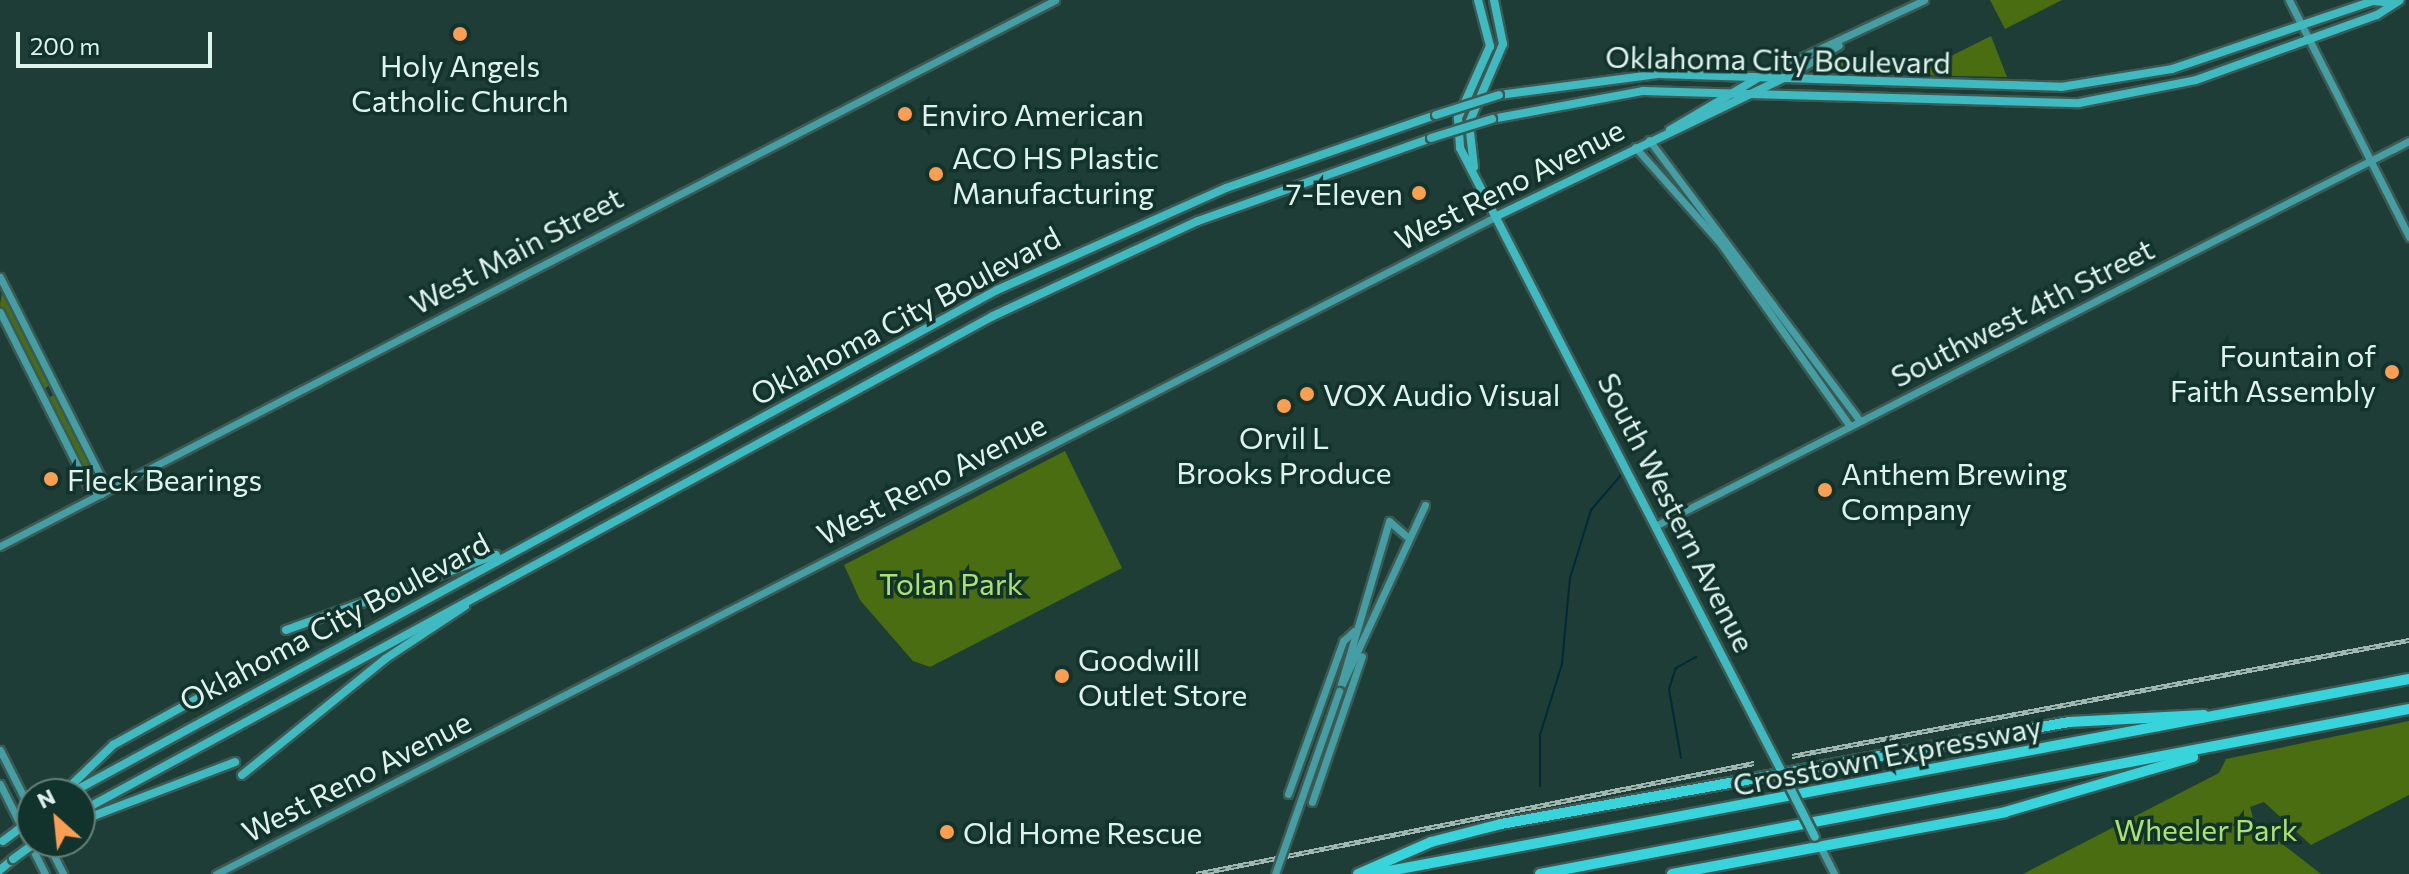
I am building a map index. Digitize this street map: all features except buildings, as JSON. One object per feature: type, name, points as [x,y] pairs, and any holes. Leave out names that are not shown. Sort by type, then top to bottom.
[{"type":"highway","name":"Crosstown Expressway","points":[[1373,874],[2242,713],[2409,679]]},
{"type":"highway","name":"Crosstown Expressway","points":[[1540,874],[2409,709]]},
{"type":"highway","points":[[1358,874],[1431,842],[1501,824],[2069,722],[2242,713]]},
{"type":"highway","points":[[1672,874],[1817,842],[2052,801],[2225,746]]},
{"type":"main road","name":"West Main Street","points":[[0,546],[1055,0]]},
{"type":"main road","name":"South Western Avenue","points":[[1478,0],[1490,46],[1455,129],[1834,874]]},
{"type":"main road","points":[[1475,172],[1469,123],[1503,44],[1494,0]]},
{"type":"main road","name":"West Reno Avenue","points":[[216,874],[1499,215],[1649,140],[1753,94],[1848,39],[1924,0]]},
{"type":"main road","points":[[2289,0],[2409,237]]},
{"type":"main road","name":"Oklahoma City Boulevard","points":[[96,779],[703,448],[1109,236],[1436,115],[1499,95],[1615,76],[1759,77],[2003,89],[2088,84],[2172,69],[2373,1],[2396,2]]},
{"type":"main road","name":"Oklahoma City Boulevard","points":[[96,803],[184,752],[756,443],[1130,250],[1431,138],[1492,119],[1608,94],[1729,93],[2079,103],[2182,84],[2310,40],[2396,2]]},
{"type":"main road","name":"West Reno Avenue","points":[[1670,130],[1759,77],[1848,39]]},
{"type":"main road","points":[[1649,140],[1860,421]]},
{"type":"main road","name":"Southwest 4th Street","points":[[1657,525],[2409,141]]},
{"type":"main road","points":[[1635,147],[1721,244],[1850,426]]},
{"type":"main road","points":[[0,277],[102,479],[101,494],[88,487],[0,312]]},
{"type":"main road","points":[[1312,802],[1364,644],[1406,536],[1425,505]]},
{"type":"main road","points":[[1275,874],[1339,691],[1354,631],[1389,521],[1406,536]]},
{"type":"main road","points":[[286,630],[523,545]]},
{"type":"main road","points":[[242,775],[385,659],[520,571]]},
{"type":"main road","points":[[1288,794],[1343,641],[1354,631]]},
{"type":"main road","points":[[1339,691],[1364,644]]},
{"type":"main road","points":[[79,778],[113,745],[202,696]]},
{"type":"main road","points":[[0,750],[16,782]]},
{"type":"main road","points":[[96,815],[235,762]]},
{"type":"main road","points":[[0,784],[45,874]]},
{"type":"main road","points":[[8,800],[16,799]]},
{"type":"main road","points":[[0,870],[16,857]]},
{"type":"green space","points":[[1990,0],[2062,0],[2005,29]]},
{"type":"green space","points":[[1991,36],[2007,77],[1913,75]]},
{"type":"green space","points":[[1837,56],[1848,56],[1855,69],[1814,70]]},
{"type":"green space","points":[[2,292],[51,384],[44,389],[0,305]]},
{"type":"green space","points":[[56,394],[100,480],[91,484],[47,399]]},
{"type":"green space","name":"Tolan Park","points":[[1065,451],[1122,568],[930,667],[913,661],[860,600],[844,565]]},
{"type":"green space","name":"Wheeler Park","points":[[2409,721],[2409,795],[2311,845],[2264,802],[2250,807],[2254,822],[2321,874],[2023,874],[2219,773],[2226,759]]},
{"type":"waterway","points":[[1540,786],[1540,735],[1562,664],[1570,578],[1591,510],[1621,475]]},
{"type":"waterway","points":[[1681,758],[1669,689],[1676,668],[1696,657]]},
{"type":"railway","points":[[1792,756],[2409,640]]},
{"type":"railway","points":[[1196,874],[1754,763]]},
{"type":"place","name":"Holy Angels Catholic Church","points":[[460,34]]},
{"type":"place","name":"Enviro American","points":[[905,114]]},
{"type":"place","name":"ACO HS Plastic Manufacturing","points":[[936,174]]},
{"type":"place","name":"7-Eleven","points":[[1419,193]]},
{"type":"place","name":"Fountain of Faith Assembly","points":[[2392,372]]},
{"type":"place","name":"VOX Audio Visual","points":[[1307,394]]},
{"type":"place","name":"Orvil L Brooks Produce","points":[[1284,406]]},
{"type":"place","name":"Fleck Bearings","points":[[51,479]]},
{"type":"place","name":"Anthem Brewing Company","points":[[1825,490]]},
{"type":"place","name":"Goodwill Outlet Store","points":[[1062,676]]},
{"type":"place","name":"Old Home Rescue","points":[[947,832]]}]
